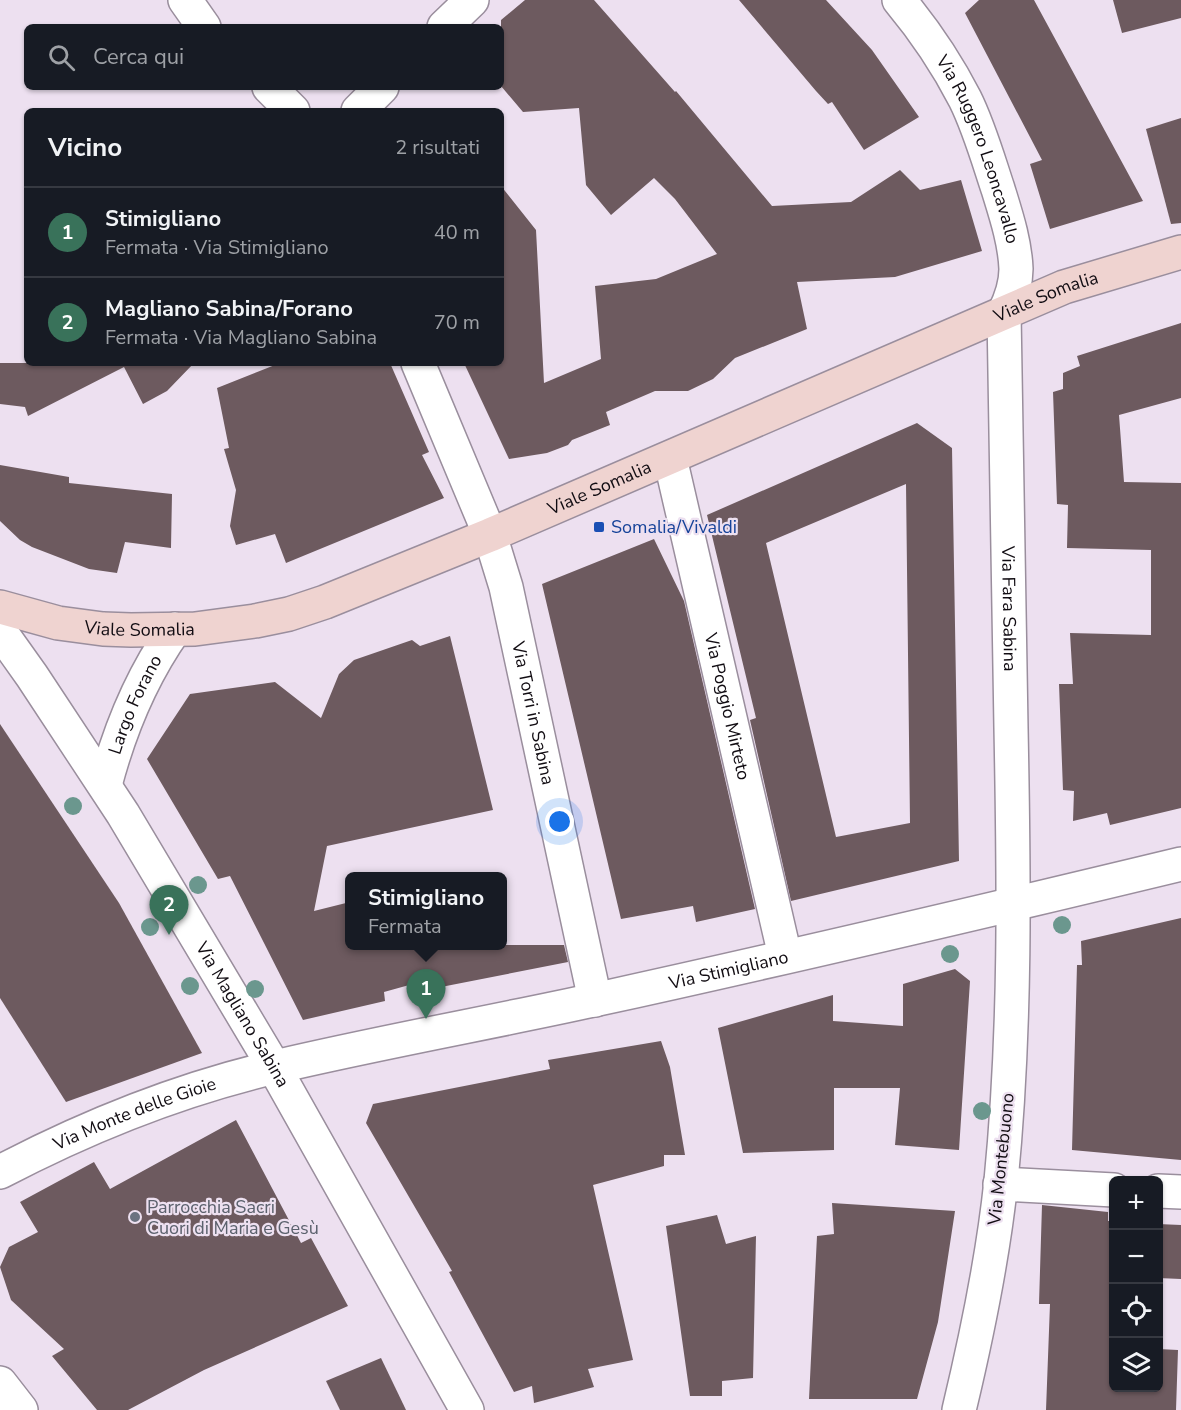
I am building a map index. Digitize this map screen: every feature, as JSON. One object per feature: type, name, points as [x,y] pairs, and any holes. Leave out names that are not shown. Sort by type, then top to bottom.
[{"type":"main road","name":"Viale Somalia","points":[[0,607],[72,626],[130,630],[233,624],[289,614],[325,602],[490,535],[1064,287],[1181,252]]},
{"type":"street","points":[[185,0],[202,24]]},
{"type":"street","points":[[447,24],[472,0]]},
{"type":"street","name":"Via Ruggero Leoncavallo","points":[[899,0],[933,45],[966,100],[979,130],[1003,206],[1015,255],[1015,283],[1004,313]]},
{"type":"street","points":[[272,90],[289,108]]},
{"type":"street","points":[[361,108],[379,90]]},
{"type":"street","name":"Via Fara Sabina","points":[[1004,313],[1014,904]]},
{"type":"street","name":"Via Torri in Sabina","points":[[419,366],[490,535],[506,587],[595,1000]]},
{"type":"street","name":"Via Poggio Mirteto","points":[[670,458],[785,956]]},
{"type":"street","name":"Largo Forano","points":[[105,785],[133,701],[149,670],[176,629]]},
{"type":"street","name":"Via Magliano Sabina","points":[[0,631],[105,785],[273,1067],[467,1410]]},
{"type":"street","name":"Via Stimigliano","points":[[273,1067],[595,1000],[1181,864]]},
{"type":"street","name":"Via Montebuono","points":[[959,1410],[984,1292],[1000,1184],[1010,1054],[1014,904]]},
{"type":"street","name":"Via Monte delle Gioie","points":[[0,1172],[63,1141],[144,1109],[187,1093],[273,1067]]},
{"type":"street","points":[[1000,1184],[1109,1190]]},
{"type":"street","points":[[1163,1191],[1181,1192]]},
{"type":"street","points":[[0,1383],[21,1410]]},
{"type":"building","points":[[525,0],[594,0],[676,91],[772,206],[851,202],[900,170],[920,190],[961,180],[982,251],[895,277],[797,282],[807,329],[735,358],[713,379],[688,391],[655,391],[606,412],[610,425],[572,440],[568,445],[547,453],[509,459],[465,366],[504,366],[504,190],[536,230],[544,383],[601,359],[595,286],[656,279],[717,254],[675,199],[654,178],[611,215],[586,185],[579,108],[523,112],[504,90],[504,24],[501,24],[501,20]]},
{"type":"building","points":[[739,0],[826,0],[872,50],[919,117],[864,150],[832,102],[828,104],[816,91]]},
{"type":"building","points":[[979,0],[1034,0],[1143,201],[1050,229],[1030,164],[1042,160],[965,13]]},
{"type":"building","points":[[1113,0],[1181,0],[1181,18],[1122,33]]},
{"type":"building","points":[[1181,118],[1181,223],[1171,224],[1146,129]]},
{"type":"building","points":[[1181,323],[1181,398],[1119,415],[1124,482],[1181,483],[1181,808],[1110,825],[1107,813],[1073,821],[1074,791],[1063,790],[1059,684],[1073,684],[1070,633],[1151,635],[1151,550],[1067,548],[1068,505],[1057,504],[1053,392],[1063,389],[1063,373],[1080,366],[1077,356]]},
{"type":"building","points":[[0,363],[24,363],[24,366],[191,366],[167,391],[143,404],[124,367],[28,416],[25,407],[0,404]]},
{"type":"building","points":[[272,366],[391,366],[429,452],[422,455],[444,498],[286,563],[275,534],[236,545],[230,526],[236,490],[224,449],[229,448],[217,388]]},
{"type":"building","points":[[917,423],[952,448],[959,861],[791,901],[750,720],[756,718],[707,515]],"holes":[[[906,484],[910,823],[836,837],[766,543]]]},
{"type":"building","points":[[0,465],[69,477],[69,483],[172,494],[171,548],[125,542],[117,573],[89,569],[32,547],[20,540],[0,521]]},
{"type":"building","points":[[654,539],[684,601],[755,909],[696,922],[693,906],[621,919],[542,584]]},
{"type":"building","points":[[450,636],[493,810],[327,846],[314,911],[345,903],[345,950],[507,950],[507,945],[564,945],[568,962],[441,987],[438,977],[384,992],[385,1001],[303,1020],[230,876],[218,879],[147,759],[190,694],[275,682],[321,718],[339,674],[354,660],[412,640],[420,646]]},
{"type":"building","points":[[0,724],[119,903],[202,1053],[66,1102],[0,998]]},
{"type":"building","points":[[1181,918],[1181,1160],[1072,1150],[1077,965],[1082,965],[1081,941]]},
{"type":"building","points":[[955,969],[970,981],[959,1150],[895,1145],[900,1088],[834,1088],[834,1150],[743,1153],[718,1028],[833,995],[833,1021],[903,1026],[903,984]]},
{"type":"building","points":[[661,1041],[670,1067],[685,1155],[664,1155],[664,1166],[593,1185],[633,1360],[588,1369],[594,1387],[534,1403],[532,1386],[514,1392],[449,1272],[452,1271],[366,1123],[373,1104],[550,1069],[548,1060]]},
{"type":"building","points":[[236,1120],[301,1243],[311,1238],[348,1306],[204,1370],[128,1410],[97,1410],[52,1356],[64,1349],[11,1300],[0,1267],[9,1247],[38,1232],[20,1202],[94,1162],[110,1189]]},
{"type":"building","points":[[832,1203],[955,1211],[938,1322],[917,1399],[809,1399],[817,1236],[834,1234]]},
{"type":"building","points":[[1042,1205],[1108,1212],[1109,1392],[1163,1392],[1163,1349],[1178,1350],[1176,1410],[1046,1410],[1050,1304],[1039,1304]]},
{"type":"building","points":[[717,1215],[726,1244],[756,1236],[753,1378],[722,1381],[722,1396],[690,1396],[666,1226]]},
{"type":"building","points":[[1163,1224],[1181,1225],[1181,1279],[1163,1278]]},
{"type":"building","points":[[381,1358],[406,1410],[340,1410],[326,1381]]},
{"type":"place","name":"Somalia/Vivaldi","points":[[599,527]]},
{"type":"place","name":"Magliano Sabina/Forano","points":[[169,935]]},
{"type":"place","name":"Stimigliano","points":[[426,1019]]},
{"type":"place","name":"Parrocchia Sacri Cuori di Maria e Gesù","points":[[135,1217]]}]
